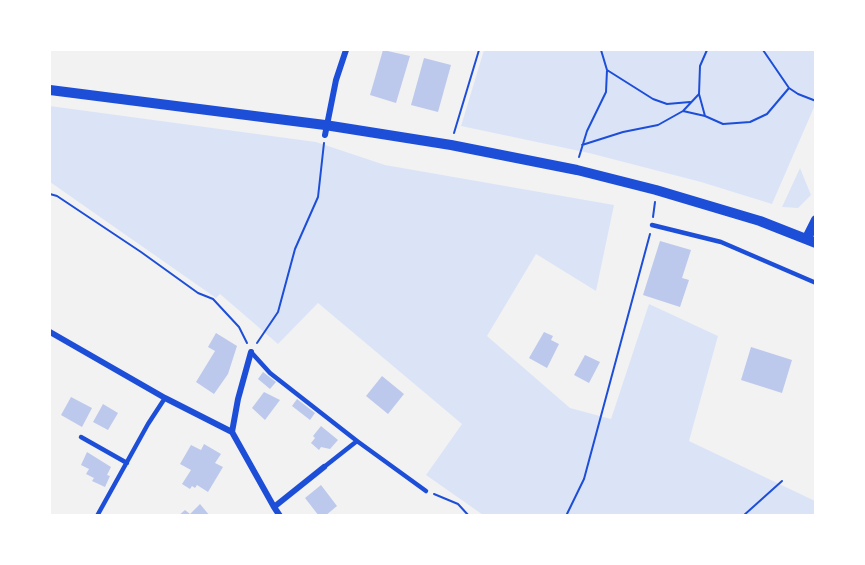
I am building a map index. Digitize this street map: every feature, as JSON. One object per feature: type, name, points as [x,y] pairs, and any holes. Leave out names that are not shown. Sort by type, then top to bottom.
[{"type":"street","points":[[325,130],[336,80],[346,50]]},
{"type":"street","points":[[50,90],[325,130],[451,145],[577,170],[656,190],[760,221],[812,241],[816,220]]},
{"type":"street","points":[[50,332],[165,398],[232,432],[280,516]]},
{"type":"street","points":[[232,432],[251,352]]},
{"type":"street","points":[[274,507],[324,467]]},
{"type":"lane","points":[[652,225],[721,242],[816,283]]},
{"type":"lane","points":[[251,352],[270,373],[426,491]]},
{"type":"lane","points":[[97,516],[165,398]]},
{"type":"lane","points":[[81,437],[127,463]]},
{"type":"lane","points":[[324,467],[357,441]]},
{"type":"path","points":[[451,145],[479,50]]},
{"type":"path","points":[[577,170],[582,145],[606,92],[607,70],[601,50]]},
{"type":"path","points":[[705,116],[699,94],[698,78],[707,50]]},
{"type":"path","points":[[762,50],[789,88],[816,101]]},
{"type":"path","points":[[607,70],[653,99],[668,105],[692,102]]},
{"type":"path","points":[[683,111],[705,116],[723,124],[750,122],[767,114],[789,88]]},
{"type":"path","points":[[582,145],[623,132],[658,125],[683,111],[699,94]]},
{"type":"path","points":[[251,352],[278,312],[295,249],[318,197],[325,130]]},
{"type":"path","points":[[566,516],[584,478],[652,225],[656,190]]},
{"type":"path","points":[[50,194],[57,196],[141,252],[198,293],[213,299],[239,327],[251,352]]},
{"type":"path","points":[[743,516],[782,481]]},
{"type":"path","points":[[426,491],[458,504],[469,516]]},
{"type":"shaded area","points":[[484,50],[815,50],[815,105],[772,204],[701,182],[589,153],[461,126]]},
{"type":"shaded area","points":[[50,106],[316,142],[385,165],[614,205],[596,291],[536,254],[487,336],[570,408],[611,419],[649,304],[718,336],[689,441],[815,501],[815,515],[483,515],[426,475],[462,424],[318,303],[278,344],[220,294],[216,298],[50,182]]},
{"type":"shaded area","points":[[800,168],[811,195],[798,208],[782,207]]},
{"type":"building","points":[[383,50],[410,56],[396,103],[370,95]]},
{"type":"building","points":[[424,58],[451,65],[438,112],[411,105]]},
{"type":"building","points":[[660,241],[691,250],[682,278],[689,280],[680,307],[643,295]]},
{"type":"building","points":[[544,332],[553,336],[551,340],[559,344],[547,368],[529,358]]},
{"type":"building","points":[[216,333],[237,346],[228,374],[214,394],[196,382],[215,351],[208,347]]},
{"type":"building","points":[[751,347],[792,360],[782,393],[741,380]]},
{"type":"building","points":[[585,355],[600,362],[589,383],[574,375]]},
{"type":"building","points":[[263,372],[276,382],[270,389],[258,379]]},
{"type":"building","points":[[382,376],[404,394],[388,414],[366,396]]},
{"type":"building","points":[[264,392],[280,400],[265,420],[252,408]]},
{"type":"building","points":[[71,397],[92,408],[82,427],[61,415]]},
{"type":"building","points":[[297,399],[315,413],[310,420],[292,406]]},
{"type":"building","points":[[103,404],[118,413],[108,430],[93,422]]},
{"type":"building","points":[[321,426],[338,440],[330,449],[321,447],[319,450],[311,443],[315,438],[313,436]]},
{"type":"building","points":[[204,444],[221,454],[215,463],[223,467],[208,492],[197,485],[190,489],[182,484],[191,470],[180,464],[191,445],[201,450]]},
{"type":"building","points":[[87,452],[111,467],[105,487],[92,481],[94,478],[86,474],[89,469],[81,465]]},
{"type":"building","points":[[321,485],[337,506],[325,516],[319,516],[305,498]]},
{"type":"building","points":[[200,504],[210,516],[178,516],[185,510],[190,514]]}]
